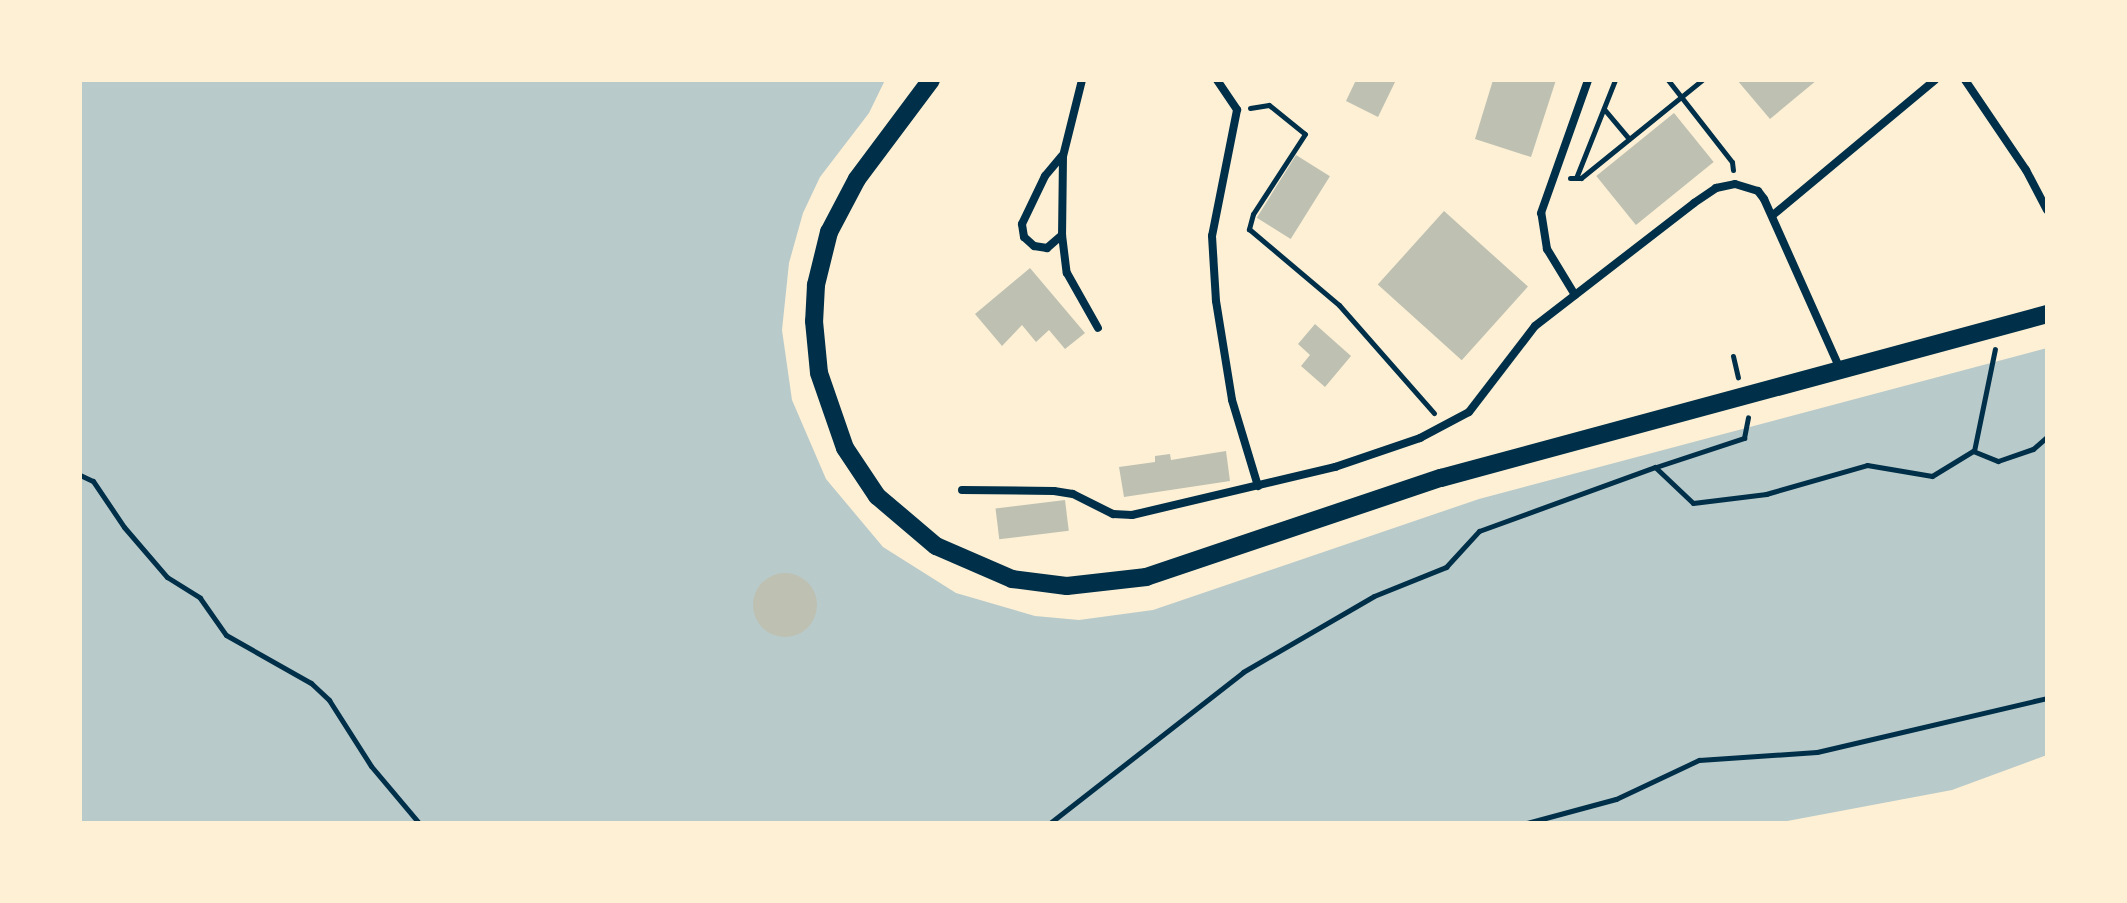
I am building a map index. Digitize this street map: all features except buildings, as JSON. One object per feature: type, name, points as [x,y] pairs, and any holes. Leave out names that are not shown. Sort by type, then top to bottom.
[{"type":"street","points":[[930,80],[856,179],[829,232],[816,285],[814,321],[819,373],[845,448],[877,496],[936,546],[1012,579],[1068,586],[1146,577],[1441,478],[2047,314]]},
{"type":"lane","points":[[1082,80],[1063,156],[1062,235],[1067,273],[1098,328]]},
{"type":"lane","points":[[1217,80],[1237,110],[1214,211],[1212,257],[1232,400],[1258,486]]},
{"type":"lane","points":[[1576,294],[1547,250],[1540,214],[1588,80]]},
{"type":"lane","points":[[1772,215],[1935,80]]},
{"type":"lane","points":[[1964,80],[2026,170],[2047,210]]},
{"type":"lane","points":[[1062,235],[1047,248],[1034,246],[1024,237],[1022,224],[1037,189],[1063,156]]},
{"type":"lane","points":[[962,490],[1054,490],[1073,494],[1113,514],[1132,515],[1336,467],[1444,428],[1469,412],[1536,326],[1694,203],[1716,188],[1734,184],[1758,191],[1772,215],[1840,369]]},
{"type":"path","points":[[1615,80],[1579,178],[1702,80]]},
{"type":"path","points":[[1668,80],[1732,162],[1734,184]]},
{"type":"path","points":[[1237,110],[1269,105],[1305,134],[1252,214],[1249,229],[1339,305],[1430,405],[1444,428]]},
{"type":"path","points":[[1604,108],[1630,139]]},
{"type":"path","points":[[1050,823],[1243,672],[1374,596],[1446,568],[1479,531],[1655,467],[1693,503],[1766,494],[1868,465],[1932,476],[1974,451],[2000,326]]},
{"type":"path","points":[[1974,451],[1998,461],[2034,449],[2047,437]]},
{"type":"path","points":[[80,476],[93,480],[124,527],[168,577],[200,598],[226,635],[311,683],[329,700],[371,766],[419,823]]},
{"type":"path","points":[[1528,823],[1616,800],[1699,760],[1817,752],[2047,698]]},
{"type":"shaded area","points":[[80,80],[885,80],[869,113],[820,177],[803,213],[789,263],[782,330],[792,400],[826,479],[883,547],[956,593],[1035,616],[1079,620],[1153,610],[1479,499],[2047,348],[2047,755],[1952,790],[1777,823],[80,823]]}]
